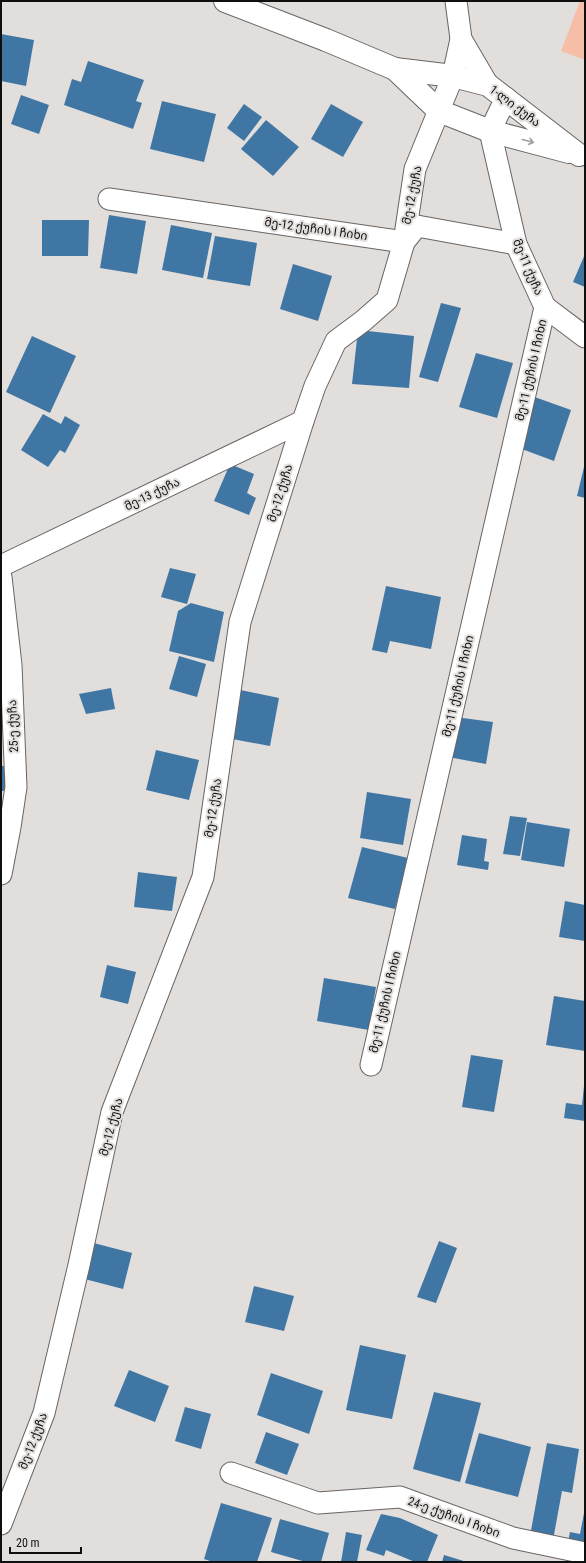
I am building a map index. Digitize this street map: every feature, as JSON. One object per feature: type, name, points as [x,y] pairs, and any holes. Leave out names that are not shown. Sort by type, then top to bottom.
[{"type":"main road","name":"1-ლი ქუჩა","points":[[225,1],[326,40],[395,69],[453,76],[488,85],[582,156]]},
{"type":"main road","name":"1-ლი ქუჩა","points":[[395,69],[439,110],[490,131],[582,156]]},
{"type":"street","points":[[456,1],[461,39],[488,85]]},
{"type":"street","name":"მე-12 ქუჩა","points":[[1,1524],[44,1413],[79,1265],[112,1112],[203,877],[240,622],[315,386],[336,341],[363,321],[387,300],[404,242],[415,169],[453,76],[461,39]]},
{"type":"street","points":[[490,131],[506,98]]},
{"type":"street","name":"მე-11 ქუჩა","points":[[490,131],[516,244],[545,307],[585,337]]},
{"type":"street","name":"მე-12 ქუჩის I ჩიხი","points":[[109,199],[404,242]]},
{"type":"street","points":[[404,242],[417,226],[516,244]]},
{"type":"street","name":"მე-11 ქუჩის I ჩიხი","points":[[371,1065],[545,307]]},
{"type":"street","name":"მე-13 ქუჩა","points":[[1,566],[303,421]]},
{"type":"street","name":"25-ე ქუჩა","points":[[1,577],[11,665],[16,787],[1,874]]},
{"type":"street","name":"24-ე ქუჩის I ჩიხი","points":[[231,1473],[318,1503],[400,1497],[513,1538],[585,1553]]},
{"type":"shaded area","points":[[580,1],[585,1],[585,60],[561,51]]},
{"type":"building","points":[[1,34],[34,40],[26,86],[1,81]]},
{"type":"building","points":[[88,61],[144,80],[136,101],[142,103],[133,129],[64,105],[72,79],[81,82]]},
{"type":"building","points":[[21,95],[49,105],[39,134],[11,124]]},
{"type":"building","points":[[162,101],[216,114],[204,162],[150,149]]},
{"type":"building","points":[[244,104],[262,117],[244,141],[227,128]]},
{"type":"building","points":[[331,104],[363,122],[343,157],[311,139]]},
{"type":"building","points":[[266,120],[299,147],[273,176],[241,149]]},
{"type":"building","points":[[109,215],[146,221],[137,274],[100,268]]},
{"type":"building","points":[[42,220],[89,220],[88,256],[42,256]]},
{"type":"building","points":[[171,225],[212,233],[203,278],[162,270]]},
{"type":"building","points":[[215,236],[257,243],[250,286],[207,279]]},
{"type":"building","points":[[585,254],[585,287],[573,282]]},
{"type":"building","points":[[293,264],[332,276],[318,321],[280,309]]},
{"type":"building","points":[[441,303],[461,308],[438,382],[419,377]]},
{"type":"building","points":[[358,330],[414,336],[409,388],[352,384]]},
{"type":"building","points":[[32,336],[76,356],[50,413],[6,392]]},
{"type":"building","points":[[476,353],[513,363],[497,418],[459,407]]},
{"type":"building","points":[[529,395],[571,410],[554,461],[511,445]]},
{"type":"building","points":[[43,414],[61,424],[65,416],[80,425],[65,453],[60,450],[48,467],[21,450]]},
{"type":"building","points":[[230,464],[254,474],[247,493],[256,498],[249,515],[214,501]]},
{"type":"building","points":[[585,467],[585,498],[577,496]]},
{"type":"building","points":[[170,568],[196,574],[187,604],[161,597]]},
{"type":"building","points":[[386,586],[441,597],[431,649],[390,641],[387,653],[372,650]]},
{"type":"building","points":[[191,603],[224,612],[214,662],[169,651],[178,611]]},
{"type":"building","points":[[179,656],[206,664],[197,697],[169,689]]},
{"type":"building","points":[[111,688],[115,709],[86,714],[79,694]]},
{"type":"building","points":[[236,689],[279,698],[270,746],[227,738]]},
{"type":"building","points":[[455,717],[493,722],[486,764],[448,757]]},
{"type":"building","points":[[156,750],[199,760],[189,800],[146,790]]},
{"type":"building","points":[[1,766],[5,766],[7,791],[1,791]]},
{"type":"building","points":[[367,792],[411,799],[403,845],[360,838]]},
{"type":"building","points":[[510,816],[527,818],[520,856],[503,854]]},
{"type":"building","points":[[527,822],[570,829],[564,867],[521,860]]},
{"type":"building","points":[[462,835],[487,839],[484,861],[489,862],[488,870],[457,865]]},
{"type":"building","points":[[362,847],[408,858],[395,909],[348,898]]},
{"type":"building","points":[[138,872],[177,877],[172,911],[134,907]]},
{"type":"building","points":[[565,901],[585,905],[585,941],[559,937]]},
{"type":"building","points":[[107,965],[136,972],[128,1004],[100,997]]},
{"type":"building","points":[[324,978],[376,987],[369,1030],[317,1021]]},
{"type":"building","points":[[554,996],[585,1001],[585,1051],[546,1045]]},
{"type":"building","points":[[471,1055],[503,1060],[494,1112],[462,1107]]},
{"type":"building","points":[[584,1086],[585,1121],[564,1118],[566,1103],[582,1105]]},
{"type":"building","points":[[86,1241],[132,1253],[123,1289],[77,1277]]},
{"type":"building","points":[[439,1241],[457,1248],[436,1303],[417,1297]]},
{"type":"building","points":[[254,1286],[294,1296],[284,1331],[245,1322]]},
{"type":"building","points":[[360,1345],[406,1355],[392,1419],[346,1410]]},
{"type":"building","points":[[129,1370],[169,1386],[155,1422],[114,1406]]},
{"type":"building","points":[[271,1373],[323,1391],[309,1434],[257,1415]]},
{"type":"building","points":[[434,1392],[481,1403],[460,1482],[413,1469]]},
{"type":"building","points":[[185,1407],[211,1414],[201,1449],[175,1441]]},
{"type":"building","points":[[266,1432],[299,1444],[287,1475],[255,1463]]},
{"type":"building","points":[[479,1433],[531,1447],[518,1497],[465,1483]]},
{"type":"building","points":[[547,1443],[579,1449],[572,1493],[562,1491],[553,1540],[530,1536]]},
{"type":"building","points":[[221,1503],[272,1518],[257,1562],[213,1562],[204,1559]]},
{"type":"building","points":[[584,1513],[585,1550],[567,1547],[570,1532],[580,1534]]},
{"type":"building","points":[[381,1514],[400,1518],[438,1535],[427,1562],[415,1562],[386,1550],[384,1556],[366,1550]]},
{"type":"building","points":[[280,1519],[329,1533],[321,1562],[306,1562],[271,1552]]},
{"type":"building","points":[[346,1532],[362,1535],[357,1562],[341,1562]]},
{"type":"building","points":[[444,1555],[467,1562],[442,1562]]}]
